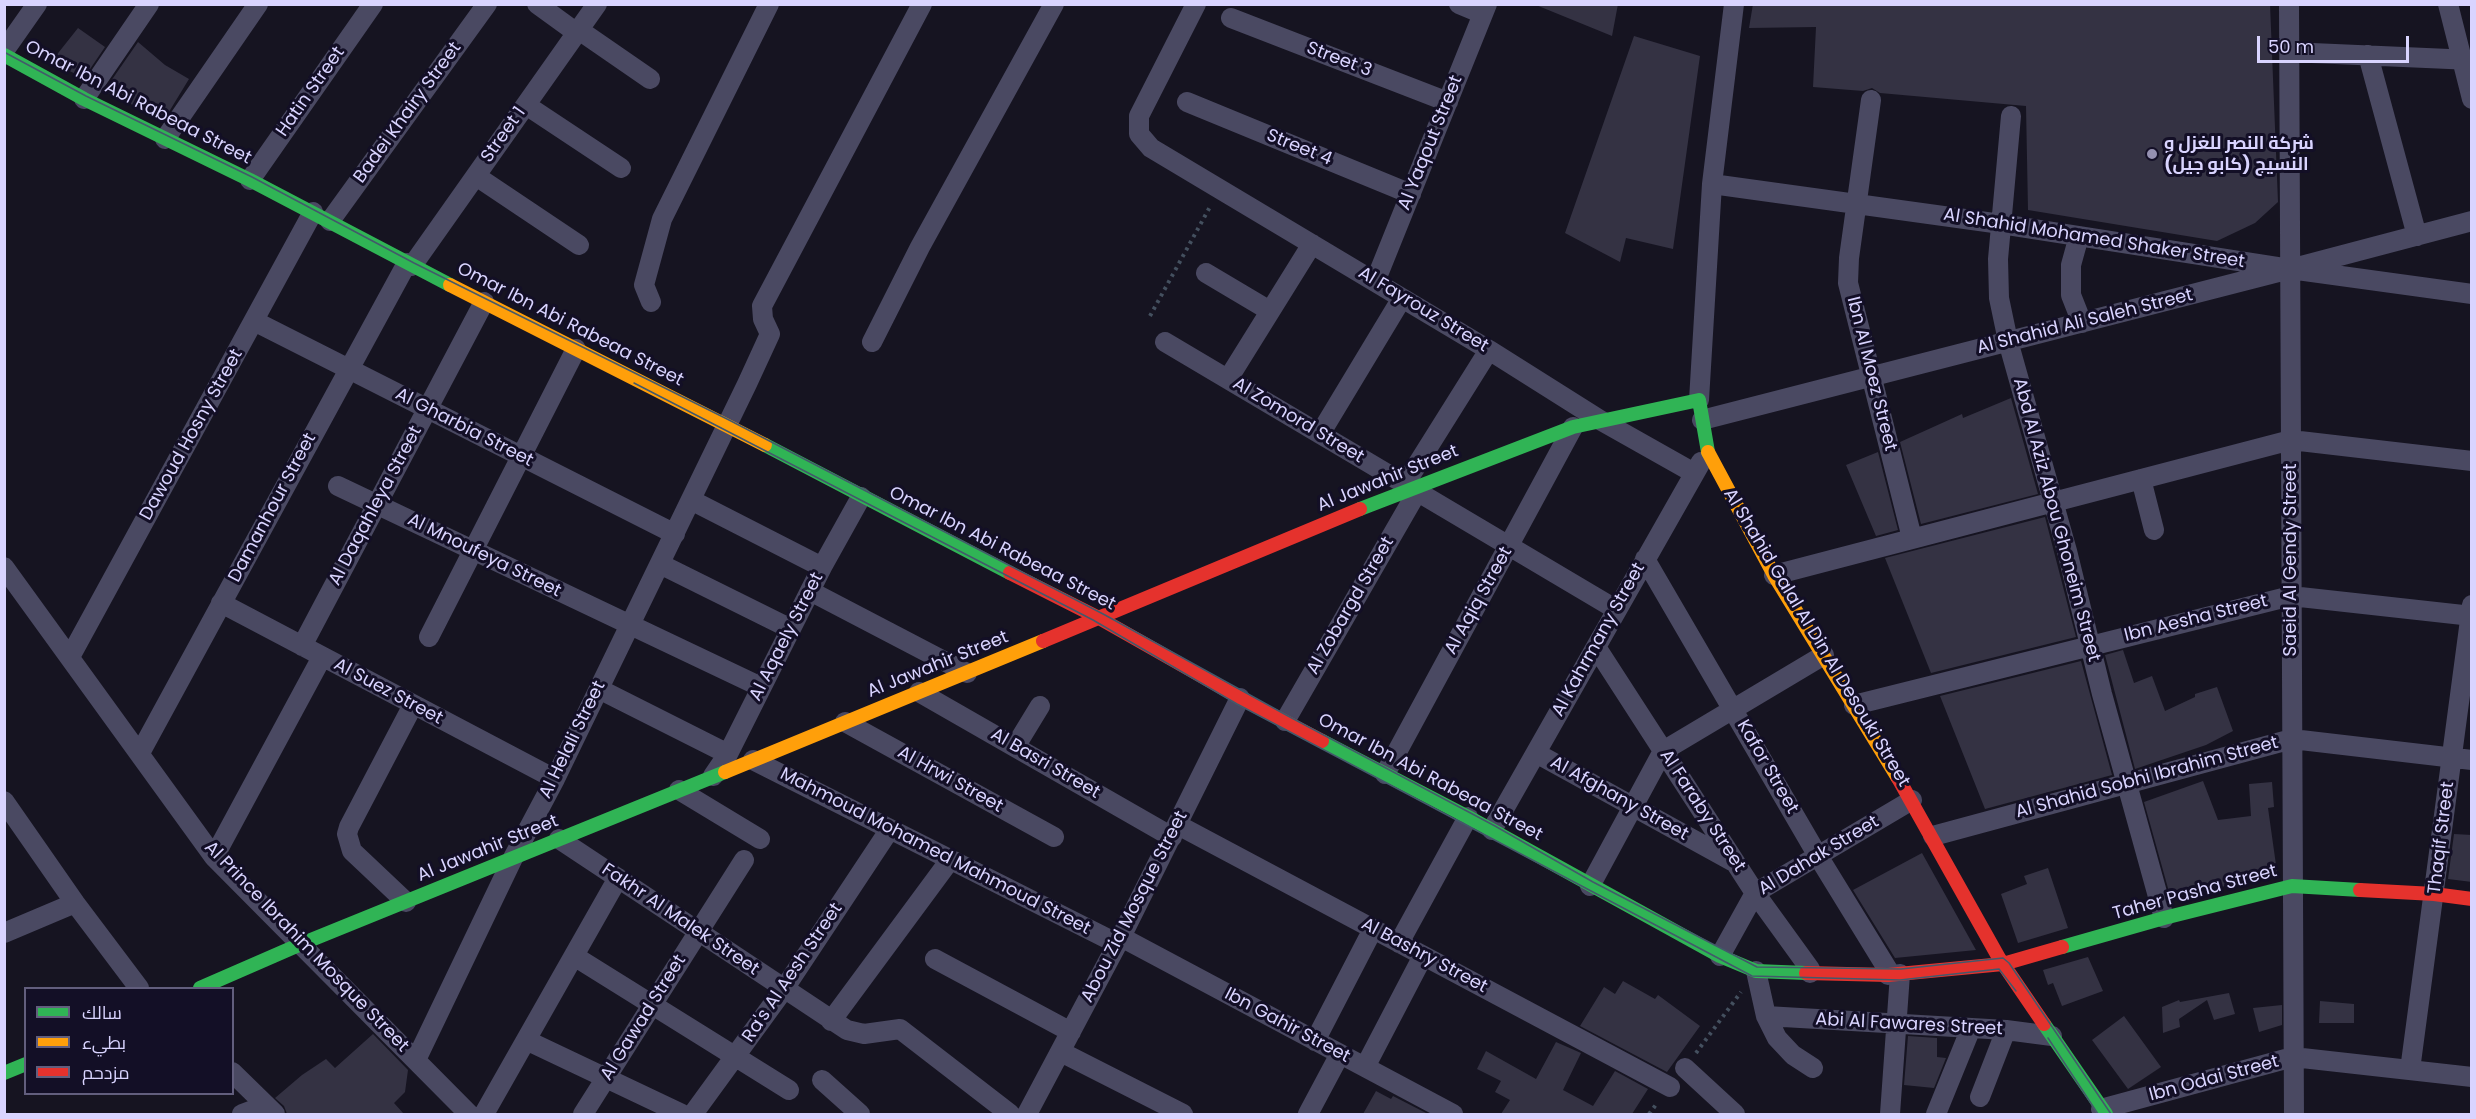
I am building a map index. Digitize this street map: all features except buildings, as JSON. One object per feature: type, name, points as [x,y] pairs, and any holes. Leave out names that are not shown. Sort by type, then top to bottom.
[{"type":"street","points":[[4,53],[37,4]]},
{"type":"street","points":[[84,99],[149,4]]},
{"type":"street","points":[[165,139],[258,4]]},
{"type":"street","name":"Hatin Street","points":[[250,180],[373,4]]},
{"type":"street","name":"Badei Khairy Street","points":[[321,217],[487,4]]},
{"type":"street","points":[[537,4],[650,79]]},
{"type":"street","name":"Street 1","points":[[409,264],[476,176],[597,4]]},
{"type":"street","points":[[651,302],[644,285],[662,219],[769,4]]},
{"type":"street","name":"Al Helali Street","points":[[416,1060],[513,858],[555,779],[692,500],[770,334],[763,319],[762,306],[921,4]]},
{"type":"street","points":[[872,342],[920,248],[1054,4]]},
{"type":"street","name":"Al Fayrouz Street","points":[[1196,4],[1139,116],[1139,134],[1151,148],[1489,350],[1600,420],[1694,473]]},
{"type":"street","points":[[1459,4],[1485,9]]},
{"type":"street","name":"Al Shahid Galal Al Din Al Desouki Street","points":[[1734,4],[1712,184],[1698,400],[1707,451],[1774,575],[1912,800],[2003,964],[2103,1112]]},
{"type":"street","name":"Saeid Al Gendy Street","points":[[2289,4],[2294,1114]]},
{"type":"street","points":[[2448,4],[2467,59],[2472,99]]},
{"type":"street","name":"Al Yaqout Street","points":[[1376,282],[1485,9]]},
{"type":"street","name":"Street 3","points":[[1231,18],[1448,102]]},
{"type":"street","points":[[2289,52],[2467,59]]},
{"type":"street","name":"Omar Ibn Abi Rabeaa Street","points":[[4,53],[84,99],[250,180],[576,349],[728,422],[861,498],[1099,618],[1240,698],[1468,817],[1720,956],[1756,971],[1810,973],[1894,975],[2003,964]]},
{"type":"street","points":[[2368,55],[2417,236]]},
{"type":"street","name":"Ibn Al Moez Street","points":[[1871,100],[1848,283],[1912,538]]},
{"type":"street","name":"Street 4","points":[[1187,102],[1411,194]]},
{"type":"street","points":[[526,105],[621,168]]},
{"type":"street","name":"Abd Al Aziz Abou Ghoneim Street","points":[[2011,116],[1998,259],[1999,298],[2008,341],[2051,502],[2067,551],[2090,646],[2164,918]]},
{"type":"street","points":[[476,176],[579,245]]},
{"type":"street","name":"Al Shahid Mohamed Shaker Street","points":[[1712,184],[2001,224],[2290,269],[2472,221]]},
{"type":"street","name":"Dawoud Hosny Street","points":[[70,657],[254,321],[321,217]]},
{"type":"street","points":[[2079,236],[2071,264],[2072,295],[2082,323]]},
{"type":"street","points":[[1228,379],[1312,244]]},
{"type":"street","name":"Damanhour Street","points":[[140,753],[348,369],[409,264]]},
{"type":"street","name":"Al Shahid Ali Saleh Street","points":[[1702,420],[2290,269],[2472,294]]},
{"type":"street","points":[[1206,273],[1270,311]]},
{"type":"street","points":[[1320,434],[1402,298]]},
{"type":"street","name":"Al Daqahleya Street","points":[[302,646],[484,302]]},
{"type":"street","name":"Al Gharbia Street","points":[[254,321],[675,534]]},
{"type":"street","name":"Al Zomord Street","points":[[1165,342],[1617,610]]},
{"type":"street","points":[[429,636],[576,349]]},
{"type":"street","name":"Al Zobargd Street","points":[[1285,721],[1411,488],[1489,350]]},
{"type":"street","name":"Al Jawahir Street","points":[[202,987],[301,944],[966,673],[1411,488],[1573,427],[1698,400]]},
{"type":"street","name":"Al Aqiq Street","points":[[1384,774],[1573,427]]},
{"type":"street","points":[[1774,575],[2291,440],[2472,461]]},
{"type":"street","name":"Al Kahrmany Street","points":[[1492,831],[1707,451]]},
{"type":"street","points":[[2141,479],[2154,530]]},
{"type":"street","name":"Al Mnoufeya Street","points":[[338,486],[761,687]]},
{"type":"street","name":"Al Aqaely Street","points":[[713,776],[728,754],[822,567],[861,498]]},
{"type":"street","points":[[692,500],[822,567]]},
{"type":"street","name":"Kafor Street","points":[[1645,559],[1818,856],[1888,969],[1894,975]]},
{"type":"street","points":[[660,564],[791,629]]},
{"type":"street","name":"Al Prince Ibrahim Mosque Street","points":[[4,567],[214,857],[469,1114]]},
{"type":"street","points":[[810,591],[966,673]]},
{"type":"street","name":"Ibn Aesha Street","points":[[1854,705],[2291,596],[2471,612]]},
{"type":"street","name":"Al Suez Street","points":[[221,603],[555,779]]},
{"type":"street","name":"Thaqif Street","points":[[2410,1070],[2434,894],[2462,759],[2471,612]]},
{"type":"street","name":"Al Faraby Street","points":[[1596,647],[1734,862],[1810,969],[1810,973]]},
{"type":"street","points":[[1590,886],[1663,751],[1824,655]]},
{"type":"street","points":[[214,857],[322,657]]},
{"type":"street","points":[[599,689],[728,754]]},
{"type":"street","name":"Al Basri Street","points":[[919,692],[1015,747],[1175,831]]},
{"type":"street","name":"Abou Zid Mosque Street","points":[[1027,1114],[1175,831],[1240,698]]},
{"type":"street","points":[[406,902],[352,851],[347,834],[413,705]]},
{"type":"street","points":[[1015,747],[1040,706]]},
{"type":"street","name":"Al Hrwi Street","points":[[845,722],[1054,837]]},
{"type":"street","name":"Al Shahid Sobhi Ibrahim Street","points":[[1933,836],[2292,739],[2462,759]]},
{"type":"street","name":"Al Afghany Street","points":[[1536,753],[1734,862]]},
{"type":"street","name":"Mahmoud Mohamed Mahmoud Street","points":[[753,760],[950,860],[1119,940]]},
{"type":"street","points":[[679,790],[760,839]]},
{"type":"street","name":"Al Dahak Street","points":[[1720,956],[1755,893],[1912,800]]},
{"type":"street","points":[[4,801],[75,903],[138,987]]},
{"type":"street","points":[[1399,943],[1468,817]]},
{"type":"street","name":"Ra's Al Aesh Street","points":[[693,1114],[784,989],[890,829]]},
{"type":"street","name":"Al Bashry Street","points":[[1175,831],[1373,929],[1670,1087]]},
{"type":"street","name":"Fakhr Al Malek Street","points":[[559,839],[847,1030],[864,1034],[900,1029],[1010,1114]]},
{"type":"street","name":"Al Gawad Street","points":[[583,1114],[744,860]]},
{"type":"street","points":[[831,1020],[950,860]]},
{"type":"street","points":[[484,1114],[618,878]]},
{"type":"street","name":"Taher Pasha Street","points":[[2003,964],[2164,918],[2292,886],[2434,894],[2472,899]]},
{"type":"street","points":[[4,933],[75,903]]},
{"type":"street","points":[[1315,1041],[1373,929]]},
{"type":"street","name":"Ibn Gahir Street","points":[[1119,940],[1453,1114]]},
{"type":"street","points":[[573,956],[789,1090]]},
{"type":"street","points":[[1365,1067],[1424,956]]},
{"type":"street","points":[[935,959],[1071,1032]]},
{"type":"street","points":[[1756,971],[1766,1017],[1777,1038],[1793,1055],[1813,1068]]},
{"type":"street","points":[[1890,1114],[1897,1024],[1894,975]]},
{"type":"street","name":"Abi Al Fawares Street","points":[[1766,1017],[2006,1030],[2052,1036]]},
{"type":"street","points":[[1936,1114],[1971,1028]]},
{"type":"street","points":[[1980,1097],[2006,1030]]},
{"type":"street","points":[[526,1040],[682,1114]]},
{"type":"street","points":[[1060,1052],[1183,1114]]},
{"type":"street","points":[[1308,1114],[1340,1054]]},
{"type":"street","name":"Ibn Odai Street","points":[[2103,1112],[2293,1057],[2472,1077]]},
{"type":"street","points":[[4,1073],[24,1065]]},
{"type":"street","points":[[1685,1068],[1735,1114]]},
{"type":"street","points":[[234,1074],[270,1110]]},
{"type":"street","points":[[822,1080],[860,1114]]},
{"type":"street","points":[[242,1114],[270,1110]]},
{"type":"path","points":[[1150,316],[1220,189]]},
{"type":"path","points":[[1685,1068],[1756,971]]},
{"type":"path","points":[[1649,1114],[1670,1087]]},
{"type":"tram line","points":[[4,52],[86,96],[252,177],[414,263],[729,420],[1105,615],[1495,826],[1593,882],[1757,967],[1901,969],[2003,958],[2009,963],[2111,1114]]},
{"type":"tram line","points":[[634,383],[1093,620],[1237,704],[1752,976],[1900,980],[1999,969],[2016,991]]},
{"type":"tram line","points":[[2048,1038],[2098,1114]]},
{"type":"traffic: fast","points":[[4,55],[84,99],[250,180],[450,285]]},
{"type":"traffic: fast","points":[[1360,509],[1573,427],[1699,400],[1708,452]]},
{"type":"traffic: fast","points":[[765,445],[1010,573]]},
{"type":"traffic: fast","points":[[1322,741],[1468,817],[1720,956],[1756,971],[1806,973]]},
{"type":"traffic: fast","points":[[202,987],[301,944],[725,772]]},
{"type":"traffic: fast","points":[[2062,947],[2164,918],[2292,886],[2360,890]]},
{"type":"traffic: fast","points":[[2044,1024],[2106,1114]]},
{"type":"traffic: fast","points":[[4,1073],[24,1065]]},
{"type":"traffic: slow","points":[[450,285],[765,445]]},
{"type":"traffic: slow","points":[[1708,452],[1774,575],[1898,778]]},
{"type":"traffic: slow","points":[[725,772],[1043,641]]},
{"type":"traffic: jam","points":[[1043,641],[1360,509]]},
{"type":"traffic: jam","points":[[1010,573],[1099,618],[1240,698],[1322,741]]},
{"type":"traffic: jam","points":[[1898,778],[1999,958],[2044,1024]]},
{"type":"traffic: jam","points":[[2360,890],[2434,894],[2472,899]]},
{"type":"traffic: jam","points":[[1806,973],[1888,975],[2003,964],[2062,947]]},
{"type":"place","name":"شركة النصر للغزل و النسيج (كابو جيل)","points":[[2152,154]]}]
